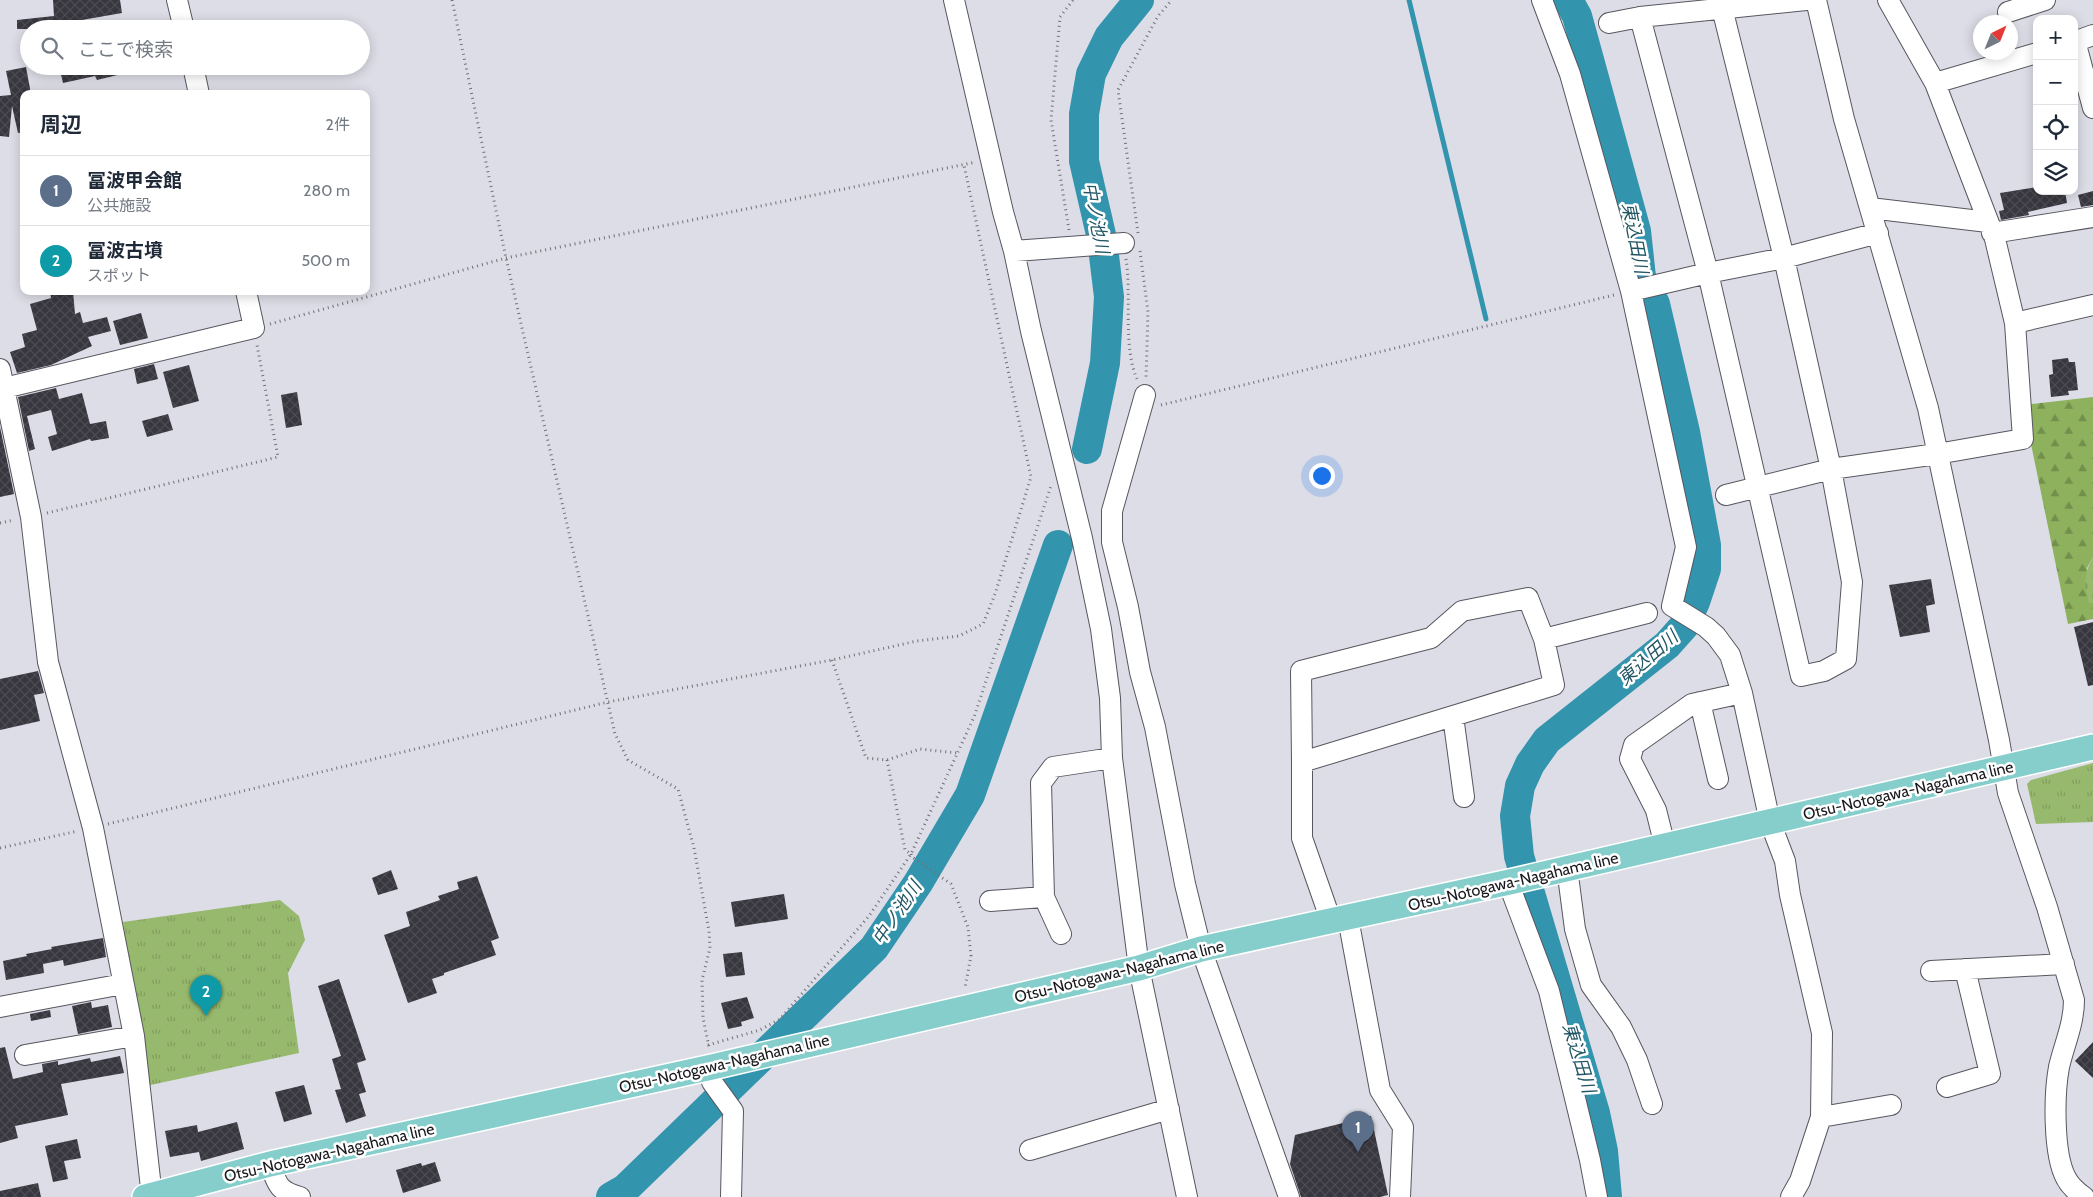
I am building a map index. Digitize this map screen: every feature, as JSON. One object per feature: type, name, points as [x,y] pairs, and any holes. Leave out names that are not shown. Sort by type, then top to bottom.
[{"type":"main road","name":"Otsu-Notogawa-Nagahama line","points":[[150,1196],[270,1164],[1139,968],[1201,950],[1511,882],[2093,747]]},
{"type":"street","points":[[177,0],[182,20]]},
{"type":"street","points":[[954,0],[1014,251],[1031,331],[1082,538],[1101,629],[1110,698],[1112,758],[1139,968],[1187,1197]]},
{"type":"street","points":[[1542,0],[1570,74],[1634,290],[1686,547],[1672,606],[1706,627],[1716,636],[1730,656],[1742,693],[1770,822],[1785,861],[1790,895],[1822,1033],[1821,1117],[1800,1181],[1791,1197]]},
{"type":"street","points":[[1609,23],[1640,17],[1806,0]]},
{"type":"street","points":[[1816,0],[1844,119],[1928,408],[2008,793],[2074,1000],[2074,1013],[2059,1069],[2055,1117],[2058,1148],[2065,1177],[2075,1190],[2084,1197]]},
{"type":"street","points":[[1726,495],[1831,469],[1937,454],[2023,439],[2016,323],[1990,227],[1935,83],[1888,0]]},
{"type":"street","points":[[2008,12],[2045,0]]},
{"type":"street","points":[[1640,17],[1708,273],[1801,676],[1824,671],[1846,659],[1852,582],[1831,469],[1784,258],[1722,8]]},
{"type":"street","points":[[2078,41],[2093,35]]},
{"type":"street","points":[[2078,53],[2093,108]]},
{"type":"street","points":[[1935,83],[2033,54]]},
{"type":"street","points":[[195,75],[198,90]]},
{"type":"street","points":[[1870,208],[1990,227],[2093,217]]},
{"type":"street","points":[[1634,290],[1784,258],[1878,233]]},
{"type":"street","points":[[1014,251],[1134,242]]},
{"type":"street","points":[[150,1196],[134,1036],[93,828],[48,662],[31,517],[1,382],[254,328],[247,295]]},
{"type":"street","points":[[2016,323],[2093,305]]},
{"type":"street","points":[[1145,395],[1112,511],[1112,542],[1128,607],[1140,672],[1155,727],[1185,884],[1201,950],[1289,1197]]},
{"type":"street","points":[[1302,762],[1554,685],[1544,639],[1528,598],[1462,611],[1431,638],[1301,671],[1302,838],[1340,919],[1380,1090],[1403,1127],[1400,1197]]},
{"type":"street","points":[[1544,639],[1647,613]]},
{"type":"street","points":[[1665,846],[1656,810],[1630,759],[1634,745],[1692,704],[1742,693]]},
{"type":"street","points":[[1700,702],[1718,779]]},
{"type":"street","points":[[1454,716],[1464,797]]},
{"type":"street","points":[[1062,934],[1044,897],[1041,783],[1054,767],[1112,758]]},
{"type":"street","points":[[1557,871],[1592,985],[1621,1027],[1637,1060],[1652,1104]]},
{"type":"street","points":[[1511,882],[1549,991],[1590,1160],[1597,1197]]},
{"type":"street","points":[[990,901],[1044,897]]},
{"type":"street","points":[[1931,971],[2064,964]]},
{"type":"street","points":[[1947,1087],[1990,1074],[1965,969]]},
{"type":"street","points":[[0,1007],[123,984]]},
{"type":"street","points":[[26,1055],[134,1036]]},
{"type":"street","points":[[715,1064],[733,1111],[731,1197]]},
{"type":"street","points":[[1821,1117],[1891,1105]]},
{"type":"street","points":[[1030,1150],[1169,1109]]},
{"type":"street","points":[[270,1164],[277,1185],[285,1193],[300,1197]]},
{"type":"path","points":[[452,0],[506,258],[615,734],[628,760],[678,788],[694,848],[709,931],[710,948],[702,980],[703,1018],[715,1064],[760,1030],[780,1019],[870,916],[911,856],[974,717],[1052,484]]},
{"type":"path","points":[[1066,247],[1051,120],[1060,16],[1073,0]]},
{"type":"path","points":[[1145,395],[1148,312],[1134,242],[1118,90],[1158,16],[1172,0]]},
{"type":"path","points":[[31,517],[278,457],[254,328],[506,258],[991,159]]},
{"type":"path","points":[[0,848],[93,828],[608,702],[832,660],[917,641],[959,636],[983,624],[1031,477],[964,165]]},
{"type":"path","points":[[1134,242],[1128,269],[1131,352],[1135,374],[1145,395],[1161,405],[1634,290]]},
{"type":"path","points":[[832,660],[866,758],[887,760],[920,749],[957,753]]},
{"type":"path","points":[[887,760],[905,850],[950,884],[968,927],[971,956],[964,993]]},
{"type":"green space","points":[[2093,397],[2093,557],[2087,568],[2089,603],[2093,603],[2093,619],[2068,624],[2023,405]]},
{"type":"green space","points":[[2093,557],[2093,603],[2089,603],[2085,580],[2087,569]]},
{"type":"green space","points":[[2093,763],[2093,822],[2036,824],[2027,784],[2031,780]]},
{"type":"green space","points":[[280,900],[299,916],[305,940],[288,973],[299,1053],[146,1086],[123,922]]},
{"type":"building","points":[[53,0],[120,0],[122,13],[82,20],[20,20],[20,29],[17,29],[17,20],[54,16]]},
{"type":"building","points":[[20,68],[20,75],[27,75],[30,90],[20,90],[20,133],[18,133],[12,106],[9,137],[0,136],[0,96],[11,95],[6,71]]},
{"type":"building","points":[[61,75],[118,75],[97,80],[95,76],[63,83]]},
{"type":"building","points":[[2033,188],[2033,195],[2066,195],[2067,203],[2028,212],[2029,215],[2001,220],[1999,211],[2004,210],[2000,193]]},
{"type":"building","points":[[2093,191],[2093,205],[2081,207],[2078,195]]},
{"type":"building","points":[[51,295],[73,295],[75,314],[80,312],[83,323],[107,317],[111,331],[88,337],[92,346],[51,365],[17,373],[10,352],[25,347],[22,334],[37,330],[30,304],[51,298]]},
{"type":"building","points":[[141,313],[148,338],[120,345],[113,321]]},
{"type":"building","points":[[2068,358],[2069,362],[2075,362],[2078,390],[2068,391],[2069,395],[2051,397],[2049,375],[2053,374],[2052,360]]},
{"type":"building","points":[[154,364],[158,379],[137,384],[134,369]]},
{"type":"building","points":[[189,365],[199,401],[173,408],[163,372]]},
{"type":"building","points":[[56,388],[59,399],[82,393],[90,424],[106,421],[109,438],[91,441],[90,439],[52,451],[48,437],[57,434],[51,410],[27,416],[35,449],[29,451],[18,397]]},
{"type":"building","points":[[297,392],[302,425],[286,428],[281,395]]},
{"type":"building","points":[[168,414],[173,430],[147,437],[142,421]]},
{"type":"building","points":[[0,427],[14,494],[0,497]]},
{"type":"building","points":[[1931,579],[1935,604],[1926,606],[1930,632],[1900,637],[1889,585]]},
{"type":"building","points":[[2093,622],[2093,685],[2088,686],[2074,627]]},
{"type":"building","points":[[38,671],[44,693],[34,695],[40,721],[0,730],[0,679]]},
{"type":"building","points":[[391,870],[398,889],[378,895],[372,878]]},
{"type":"building","points":[[477,876],[499,938],[491,941],[496,955],[432,979],[437,993],[408,1003],[384,935],[410,926],[406,912],[440,900],[438,896],[459,889],[457,882]]},
{"type":"building","points":[[784,894],[788,919],[735,927],[731,902]]},
{"type":"building","points":[[103,938],[106,957],[64,966],[63,960],[43,964],[44,973],[6,980],[3,961],[52,949],[51,947]]},
{"type":"building","points":[[742,952],[745,975],[726,977],[723,954]]},
{"type":"building","points":[[339,979],[366,1060],[357,1063],[366,1092],[359,1094],[366,1116],[346,1123],[335,1090],[341,1089],[332,1059],[341,1056],[318,986]]},
{"type":"building","points":[[747,997],[754,1018],[741,1022],[742,1026],[728,1029],[721,1003]]},
{"type":"building","points":[[91,1002],[92,1008],[108,1005],[112,1027],[78,1034],[72,1006]]},
{"type":"building","points":[[50,1010],[51,1017],[31,1021],[30,1014]]},
{"type":"building","points":[[2093,1042],[2093,1078],[2075,1061]]},
{"type":"building","points":[[5,1047],[13,1079],[43,1072],[42,1064],[58,1061],[58,1065],[90,1058],[91,1062],[120,1056],[124,1073],[61,1084],[68,1115],[15,1126],[18,1138],[0,1143],[0,1048]]},
{"type":"building","points":[[304,1085],[312,1114],[284,1122],[275,1092]]},
{"type":"building","points":[[1371,1116],[1388,1195],[1380,1197],[1301,1197],[1290,1164],[1295,1135]]},
{"type":"building","points":[[237,1122],[244,1149],[201,1161],[199,1152],[170,1157],[165,1131],[197,1125],[198,1132]]},
{"type":"building","points":[[77,1139],[81,1158],[64,1161],[68,1179],[53,1182],[45,1146]]},
{"type":"building","points":[[435,1162],[441,1181],[403,1193],[396,1170],[421,1163],[422,1166]]},
{"type":"building","points":[[38,1183],[41,1197],[0,1197],[0,1191]]},
{"type":"waterway","name":"中ノ池川","points":[[1087,449],[1105,363],[1109,297],[1102,239],[1084,161],[1084,114],[1091,74],[1109,37],[1139,0]]},
{"type":"waterway","points":[[1409,0],[1486,319]]},
{"type":"waterway","name":"東込田川","points":[[1568,0],[1577,16],[1636,231],[1641,277],[1655,304],[1685,432],[1706,545],[1706,569],[1695,602],[1684,626],[1667,645],[1547,740],[1530,764],[1520,786],[1515,816],[1519,856],[1595,1113],[1603,1151],[1607,1197]]},
{"type":"waterway","name":"中ノ池川","points":[[611,1197],[625,1189],[874,948],[918,883],[970,795],[1058,545]]},
{"type":"place","name":"冨波古墳","points":[[206,1016]]},
{"type":"place","name":"冨波甲会館","points":[[1358,1152]]}]
